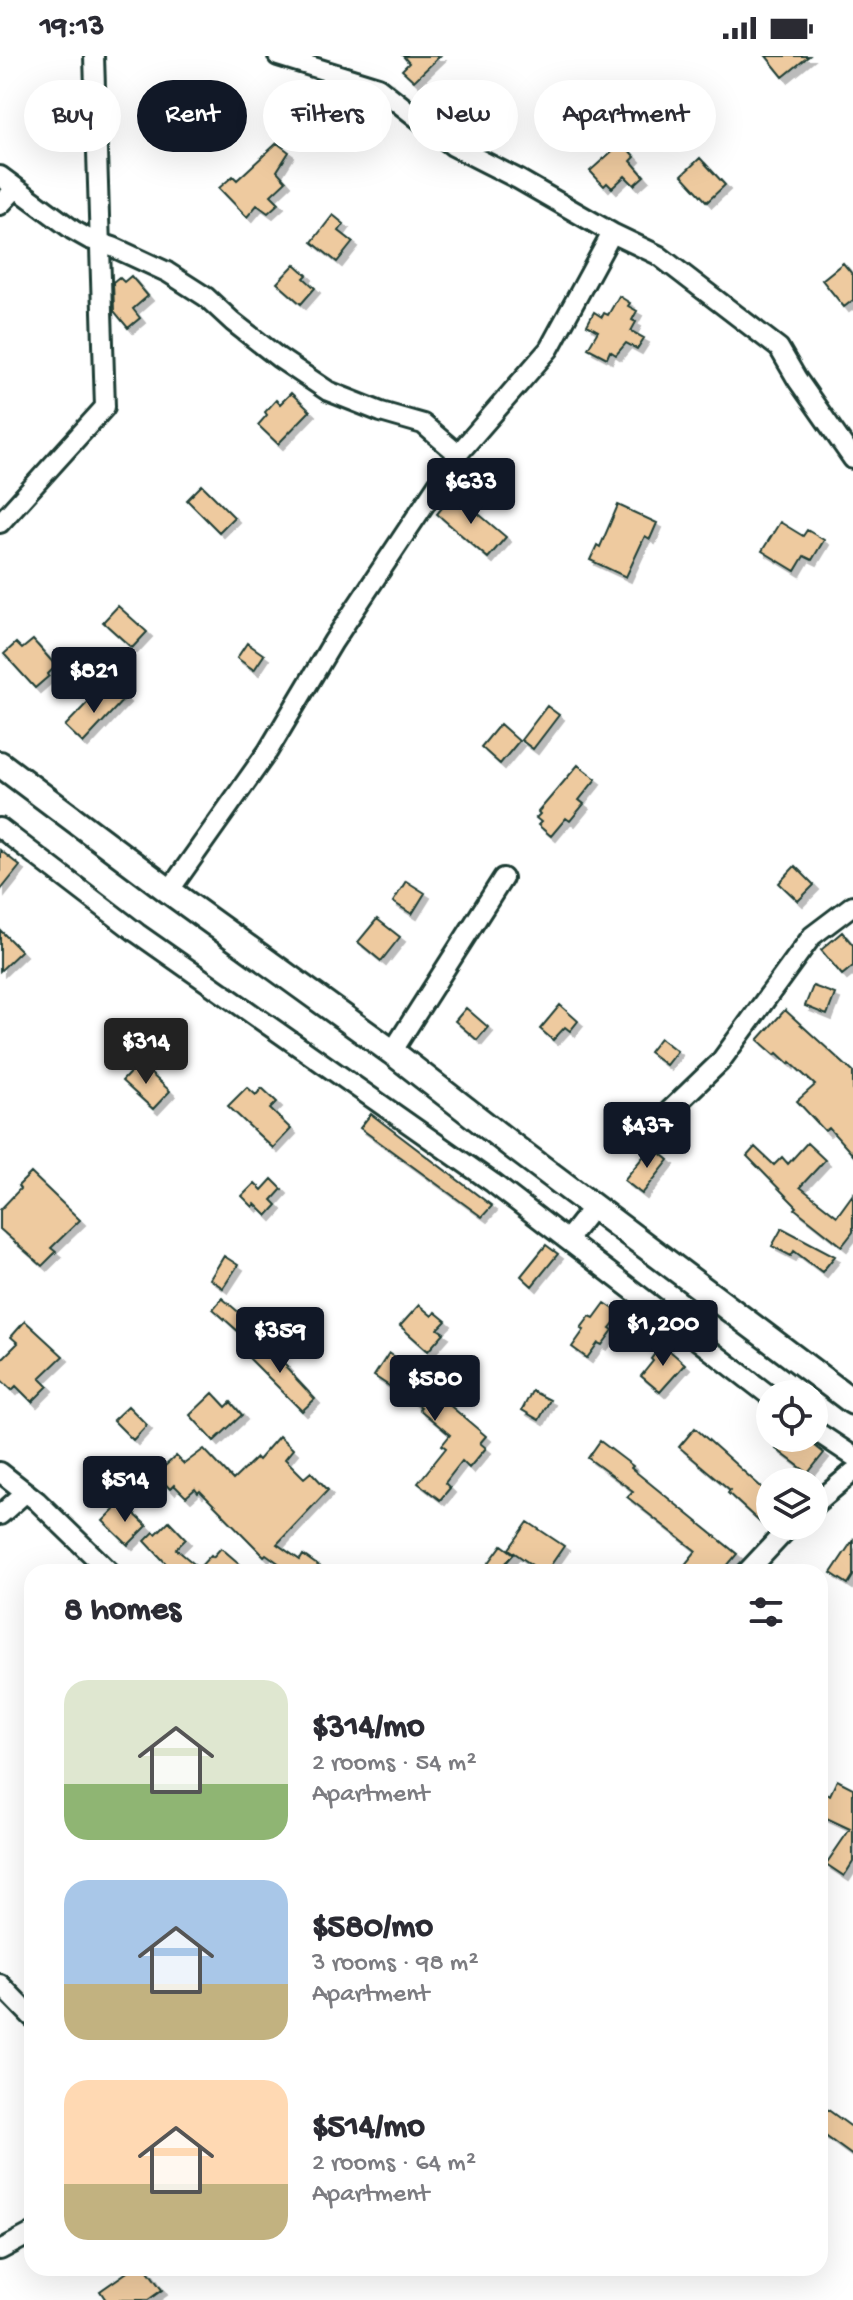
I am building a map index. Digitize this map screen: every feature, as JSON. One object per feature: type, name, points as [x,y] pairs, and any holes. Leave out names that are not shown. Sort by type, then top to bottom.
[{"type":"main road","points":[[0,764],[392,1052],[853,1402]]},
{"type":"street","points":[[0,523],[105,407],[94,56]]},
{"type":"street","points":[[278,56],[378,87],[453,146],[658,255],[779,348],[853,459]]},
{"type":"street","points":[[0,176],[73,230],[167,272],[206,297],[279,358],[328,391],[370,409],[423,424],[458,454]]},
{"type":"street","points":[[0,205],[15,189]]},
{"type":"street","points":[[169,891],[268,751],[333,642],[458,454],[549,349],[612,233]]},
{"type":"street","points":[[0,828],[137,933],[480,1174],[756,1385]]},
{"type":"street","points":[[392,1052],[503,878]]},
{"type":"street","points":[[665,1115],[720,1062],[812,936],[853,905]]},
{"type":"street","points":[[567,1240],[593,1207]]},
{"type":"street","points":[[828,1439],[853,1456]]},
{"type":"street","points":[[0,1472],[26,1492],[102,1564]]},
{"type":"street","points":[[828,1493],[853,1472]]},
{"type":"street","points":[[0,1515],[26,1492]]},
{"type":"street","points":[[754,1564],[777,1540]]},
{"type":"street","points":[[0,1984],[24,2009]]},
{"type":"street","points":[[0,2250],[24,2237]]},
{"type":"building","points":[[403,56],[440,56],[415,80],[402,70],[409,63]]},
{"type":"building","points":[[766,56],[809,56],[783,77]]},
{"type":"building","points":[[267,152],[289,152],[277,171],[286,181],[271,195],[279,203],[268,213],[257,205],[247,217],[219,188],[233,176],[237,180]]},
{"type":"building","points":[[611,152],[630,152],[635,157],[631,161],[644,176],[634,185],[625,176],[612,188],[607,183],[604,186],[590,171]]},
{"type":"building","points":[[700,158],[725,185],[707,202],[682,175]]},
{"type":"building","points":[[333,215],[344,224],[339,231],[353,242],[337,262],[312,242]]},
{"type":"building","points":[[843,263],[853,275],[853,300],[844,307],[822,280]]},
{"type":"building","points":[[295,264],[315,288],[301,304],[277,283]]},
{"type":"building","points":[[131,276],[148,296],[133,309],[140,318],[128,328],[114,311],[113,282],[119,277],[124,282]]},
{"type":"building","points":[[619,296],[637,311],[631,331],[644,338],[637,349],[626,343],[616,355],[610,351],[607,358],[588,348],[598,331],[587,325],[594,312],[602,317],[604,313],[608,315]]},
{"type":"building","points":[[291,393],[310,411],[278,444],[258,425],[276,400],[280,404]]},
{"type":"building","points":[[202,485],[234,517],[219,532],[187,500]]},
{"type":"building","points":[[454,493],[506,537],[488,558],[437,514]]},
{"type":"building","points":[[618,505],[657,523],[650,539],[645,536],[626,577],[590,560],[597,545],[600,547]]},
{"type":"building","points":[[780,522],[803,536],[807,530],[824,540],[812,560],[804,556],[795,571],[762,551]]},
{"type":"building","points":[[118,606],[147,632],[132,648],[103,622]]},
{"type":"building","points":[[33,640],[56,666],[35,688],[4,654],[16,643],[22,649]]},
{"type":"building","points":[[247,643],[264,655],[254,670],[237,658]]},
{"type":"building","points":[[112,686],[125,698],[83,743],[65,726],[90,700],[95,705]]},
{"type":"building","points":[[547,706],[559,715],[533,749],[521,740]]},
{"type":"building","points":[[500,724],[519,741],[500,764],[481,747]]},
{"type":"building","points":[[578,765],[596,779],[579,800],[584,804],[570,821],[566,818],[551,836],[538,825],[541,822],[536,818],[540,814],[538,812]]},
{"type":"building","points":[[0,850],[20,866],[0,891]]},
{"type":"building","points":[[795,866],[814,885],[798,901],[779,883]]},
{"type":"building","points":[[406,881],[425,893],[412,914],[393,902]]},
{"type":"building","points":[[377,919],[400,937],[381,961],[358,942]]},
{"type":"building","points":[[0,930],[21,951],[0,971]]},
{"type":"building","points":[[842,932],[853,945],[853,966],[842,975],[821,950]]},
{"type":"building","points":[[813,986],[835,994],[827,1015],[805,1006]]},
{"type":"building","points":[[560,1005],[578,1021],[570,1031],[565,1027],[553,1040],[540,1029]]},
{"type":"building","points":[[466,1008],[488,1027],[477,1040],[455,1021]]},
{"type":"building","points":[[785,1010],[853,1072],[853,1155],[829,1128],[825,1131],[797,1101],[815,1085],[790,1062],[777,1053],[775,1055],[758,1040]]},
{"type":"building","points":[[660,1038],[677,1051],[666,1065],[649,1052]]},
{"type":"building","points":[[139,1063],[170,1091],[153,1109],[122,1081]]},
{"type":"building","points":[[247,1087],[256,1095],[262,1088],[277,1102],[270,1109],[291,1129],[273,1148],[228,1106]]},
{"type":"building","points":[[371,1114],[492,1206],[482,1217],[360,1128]]},
{"type":"building","points":[[807,1143],[825,1160],[800,1187],[837,1216],[853,1194],[853,1232],[842,1246],[795,1209],[797,1207],[747,1156],[755,1147],[774,1165],[782,1157],[788,1164]]},
{"type":"building","points":[[652,1146],[669,1160],[642,1194],[624,1180]]},
{"type":"building","points":[[31,1173],[80,1220],[51,1248],[56,1252],[42,1266],[0,1229],[0,1210]]},
{"type":"building","points":[[272,1179],[282,1189],[272,1200],[277,1205],[267,1216],[242,1196],[255,1183],[262,1190]]},
{"type":"building","points":[[782,1228],[835,1256],[822,1272],[794,1251],[791,1256],[772,1246]]},
{"type":"building","points":[[546,1245],[558,1254],[532,1286],[521,1276]]},
{"type":"building","points":[[224,1256],[238,1265],[223,1288],[210,1279]]},
{"type":"building","points":[[222,1298],[249,1321],[239,1332],[213,1309]]},
{"type":"building","points":[[605,1303],[621,1314],[602,1345],[598,1343],[587,1358],[572,1347],[590,1316],[594,1318]]},
{"type":"building","points":[[419,1305],[432,1316],[435,1312],[446,1321],[438,1329],[444,1333],[428,1351],[400,1326]]},
{"type":"building","points":[[25,1321],[63,1356],[40,1378],[48,1386],[32,1402],[16,1386],[12,1390],[0,1379],[0,1361],[18,1343],[11,1337]]},
{"type":"building","points":[[259,1339],[315,1399],[302,1411],[245,1354]]},
{"type":"building","points":[[662,1344],[685,1364],[660,1392],[641,1376]]},
{"type":"building","points":[[389,1353],[431,1380],[427,1386],[486,1436],[480,1443],[486,1448],[469,1468],[462,1461],[445,1483],[450,1488],[440,1500],[418,1483],[446,1448],[442,1445],[450,1435],[419,1409],[421,1407],[374,1376]]},
{"type":"building","points":[[532,1391],[550,1400],[539,1420],[522,1410]]},
{"type":"building","points":[[213,1393],[226,1407],[231,1402],[242,1415],[214,1441],[190,1415]]},
{"type":"building","points":[[128,1406],[147,1425],[133,1440],[113,1420]]},
{"type":"building","points":[[695,1428],[756,1482],[756,1519],[728,1493],[730,1490],[679,1447]]},
{"type":"building","points":[[279,1436],[293,1449],[285,1459],[304,1478],[311,1472],[328,1490],[277,1544],[300,1560],[303,1555],[316,1564],[280,1564],[266,1554],[264,1556],[200,1491],[198,1493],[195,1489],[186,1497],[174,1485],[170,1489],[156,1474],[176,1456],[184,1464],[204,1449],[233,1480],[256,1458],[258,1460]]},
{"type":"building","points":[[600,1441],[737,1554],[729,1564],[685,1564],[696,1551],[627,1497],[633,1491],[588,1458]]},
{"type":"building","points":[[780,1452],[824,1453],[812,1468],[801,1468]]},
{"type":"building","points":[[122,1502],[147,1526],[128,1545],[103,1521]]},
{"type":"building","points":[[169,1521],[186,1539],[176,1549],[194,1564],[167,1564],[145,1541],[154,1532],[156,1534]]},
{"type":"building","points":[[528,1522],[564,1546],[552,1564],[531,1564],[509,1549]]},
{"type":"building","points":[[853,1540],[853,1576],[848,1584],[831,1573]]},
{"type":"building","points":[[502,1545],[514,1554],[505,1564],[488,1564]]},
{"type":"building","points":[[221,1548],[240,1564],[203,1564]]},
{"type":"building","points":[[837,1780],[853,1788],[853,1862],[844,1876],[828,1865],[850,1829],[828,1819],[830,1795]]},
{"type":"building","points":[[828,2110],[853,2128],[853,2156],[828,2138]]},
{"type":"building","points":[[122,2276],[152,2276],[162,2290],[148,2300],[106,2300],[100,2291]]}]
